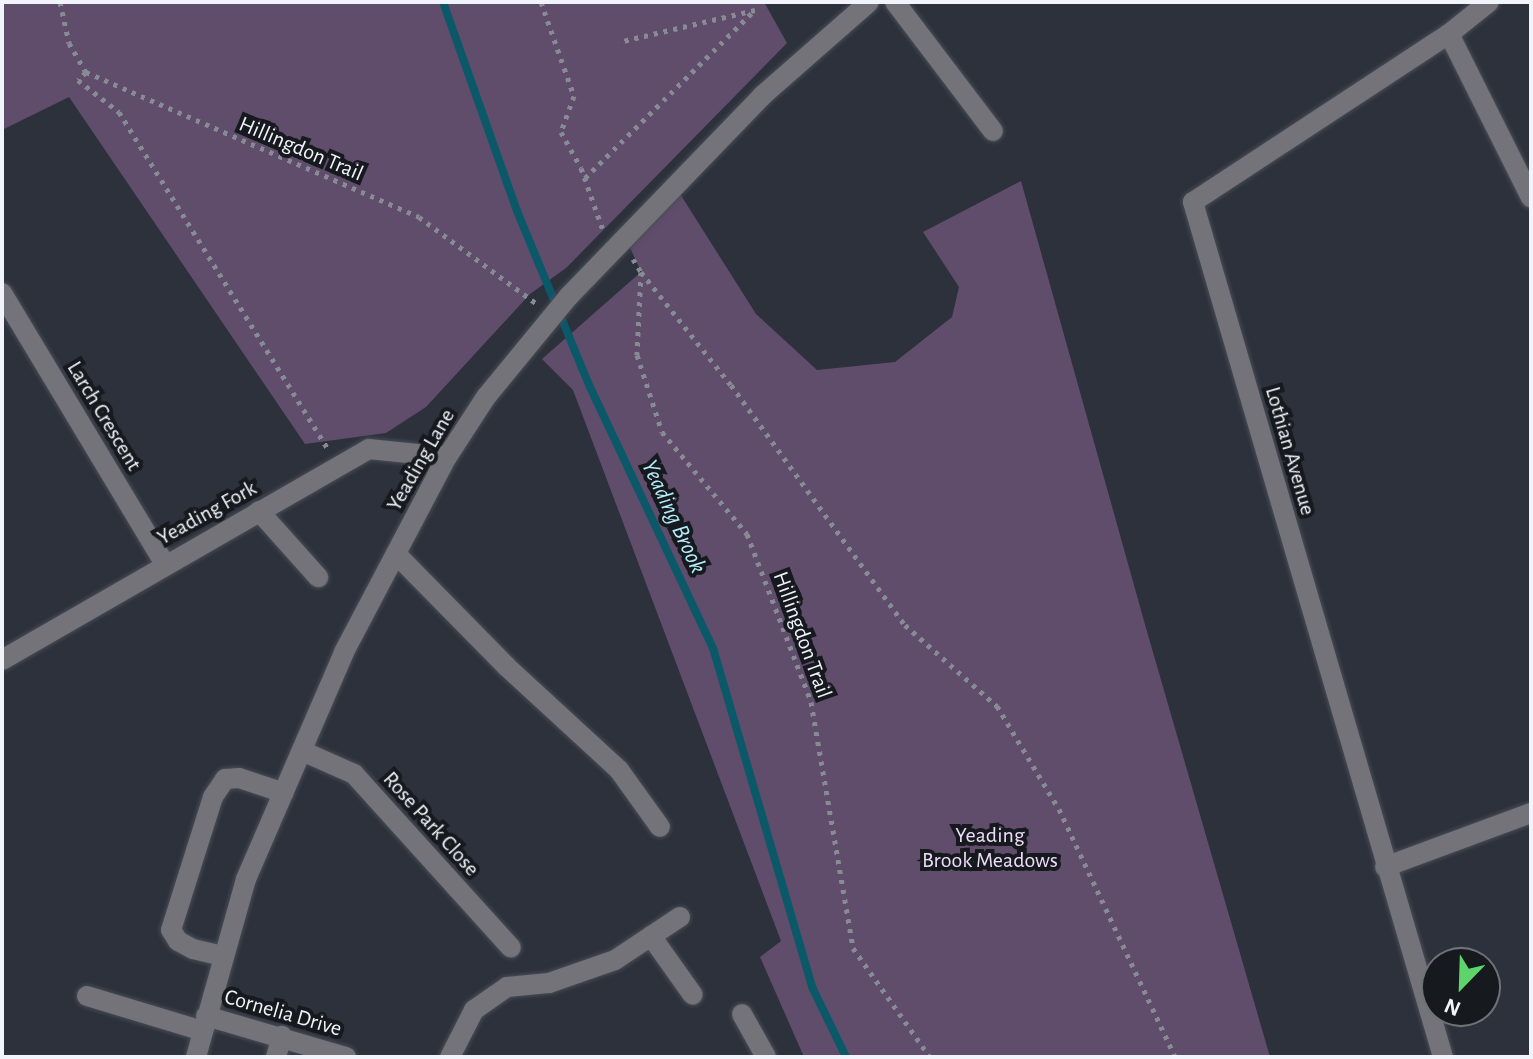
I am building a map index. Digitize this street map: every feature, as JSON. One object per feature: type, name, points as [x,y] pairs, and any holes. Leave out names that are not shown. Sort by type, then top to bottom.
[{"type":"street","name":"Yeading Lane","points":[[196,1057],[246,879],[344,652],[447,457],[486,397],[569,296],[762,96],[869,2]]},
{"type":"street","points":[[895,2],[993,131]]},
{"type":"street","name":"Lothian Avenue","points":[[1443,1057],[1193,202],[1449,34],[1489,2]]},
{"type":"street","points":[[1449,34],[1531,198]]},
{"type":"street","name":"Larch Crescent","points":[[2,293],[165,564]]},
{"type":"street","name":"Yeading Fork","points":[[2,660],[369,449],[447,457]]},
{"type":"street","points":[[259,511],[318,577]]},
{"type":"street","points":[[396,554],[506,666],[619,770],[660,827]]},
{"type":"street","name":"Rose Park Close","points":[[302,751],[354,774],[511,948]]},
{"type":"street","points":[[223,956],[193,949],[171,930],[213,797],[225,779],[239,778],[284,793]]},
{"type":"street","points":[[1385,867],[1531,813]]},
{"type":"street","points":[[450,1057],[474,1010],[507,987],[549,983],[602,965],[680,917]]},
{"type":"street","points":[[651,936],[693,995]]},
{"type":"street","name":"Cornelia Drive","points":[[87,996],[204,1023],[282,1036],[346,1057]]},
{"type":"street","points":[[742,1014],[766,1057]]},
{"type":"street","points":[[276,1057],[282,1036]]},
{"type":"path","points":[[60,2],[69,43],[86,72],[78,80],[119,112],[338,467]]},
{"type":"path","points":[[541,2],[574,96],[561,132],[615,247],[641,272],[731,385],[905,625],[997,706],[1059,809],[1175,1057]]},
{"type":"path","points":[[585,178],[755,10],[619,42]]},
{"type":"path","name":"Hillingdon Trail","points":[[86,72],[419,217],[530,294],[550,320]]},
{"type":"path","name":"Hillingdon Trail","points":[[641,272],[637,355],[662,432],[747,534],[811,702],[853,948],[930,1057]]},
{"type":"green space","points":[[2,2],[764,2],[787,43],[566,268],[530,294],[426,407],[386,433],[305,444],[69,97],[2,130]]},
{"type":"green space","name":"Yeading Brook Meadows","points":[[1021,181],[1270,1057],[804,1057],[760,957],[781,941],[573,390],[542,359],[641,272],[628,243],[675,186],[756,314],[817,370],[895,362],[952,317],[959,287],[923,232]]},
{"type":"waterway","name":"Yeading Brook","points":[[443,2],[517,211],[590,387],[713,648],[813,989],[846,1057]]}]
